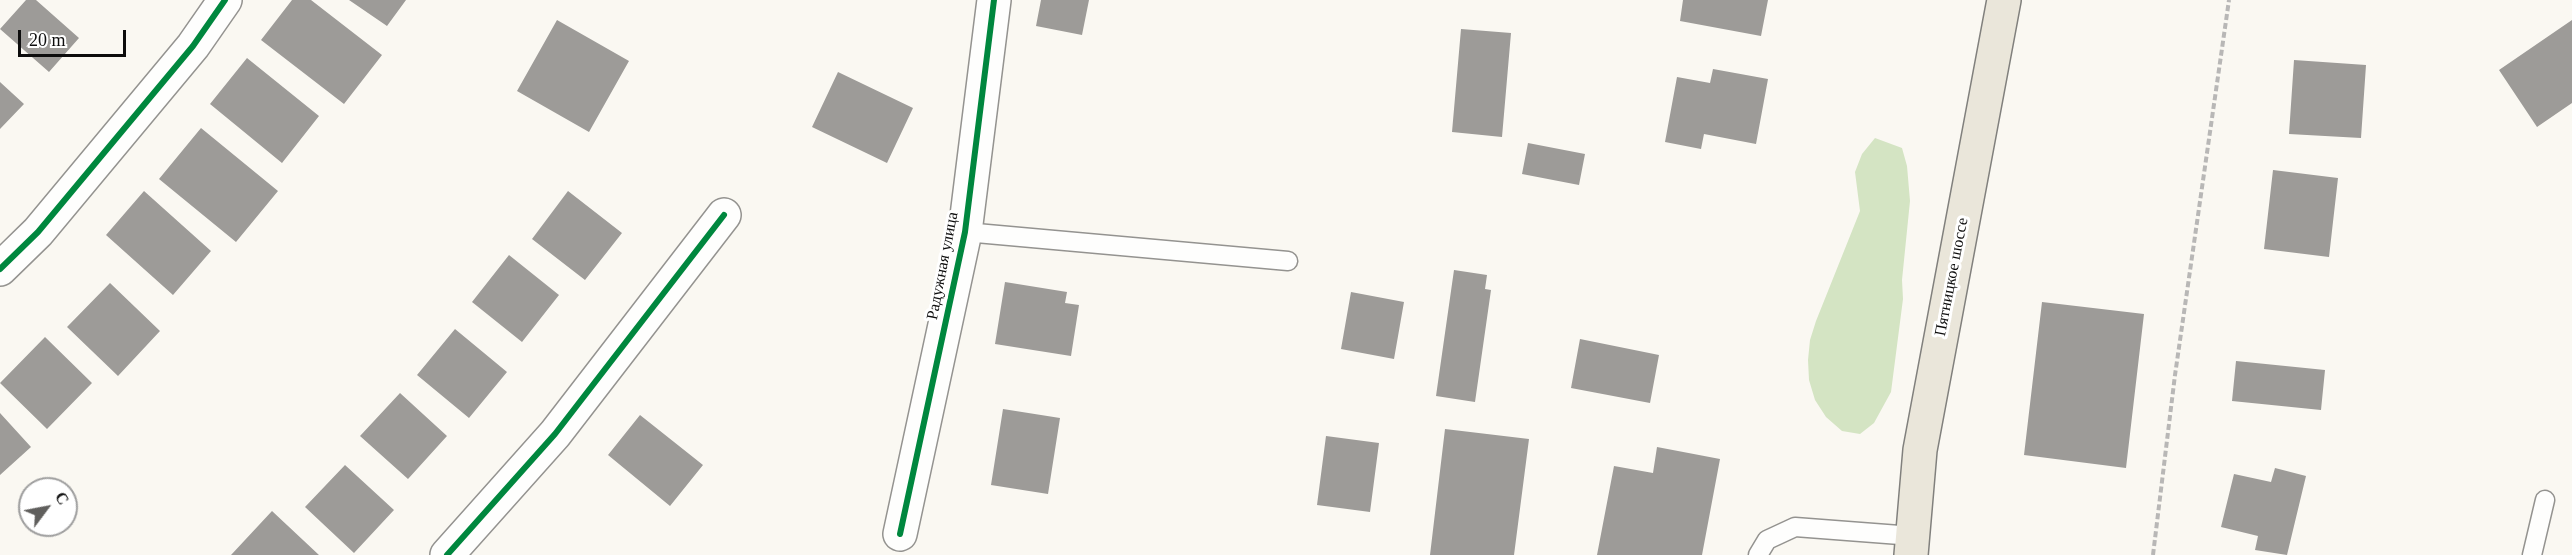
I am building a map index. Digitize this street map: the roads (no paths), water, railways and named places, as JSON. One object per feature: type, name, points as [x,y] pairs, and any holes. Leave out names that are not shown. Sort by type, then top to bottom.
[{"type":"main road","name":"Пятницкое шоссе","points":[[1912,546],[1920,450],[2004,0]]},
{"type":"street","points":[[0,269],[46,223],[193,46],[225,0]]},
{"type":"street","name":"Радужная улица","points":[[900,534],[965,232],[994,0]]},
{"type":"street","points":[[447,555],[555,434],[724,214]]},
{"type":"lane","points":[[965,232],[1288,261]]},
{"type":"lane","points":[[2532,555],[2545,500]]},
{"type":"lane","points":[[1758,555],[1767,540],[1795,526],[1912,546]]}]
